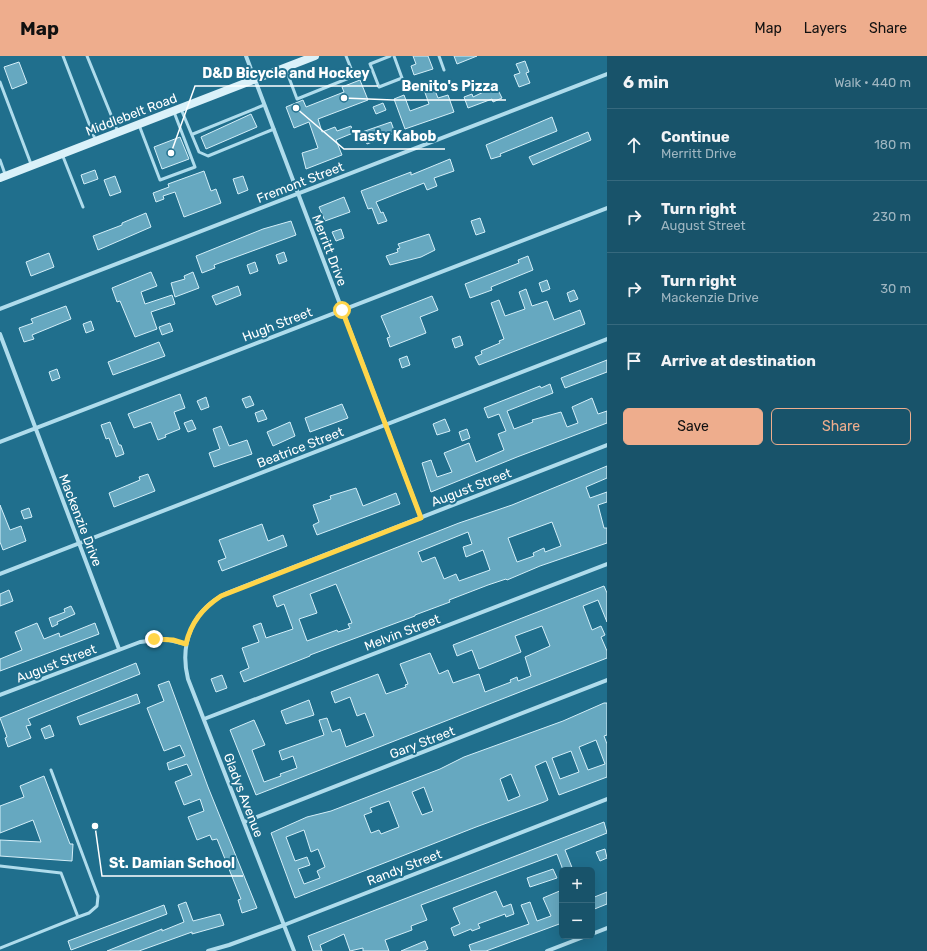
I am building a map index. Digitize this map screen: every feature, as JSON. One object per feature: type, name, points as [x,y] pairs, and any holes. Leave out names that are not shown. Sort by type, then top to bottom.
[{"type":"main road","name":"Middlebelt Road","points":[[3,177],[315,56]]},
{"type":"street","name":"Merritt Drive","points":[[246,56],[421,518]]},
{"type":"street","name":"Fremont Street","points":[[0,309],[607,74]]},
{"type":"street","name":"Hugh Street","points":[[0,442],[607,208]]},
{"type":"street","name":"Mackenzie Drive","points":[[0,334],[120,649]]},
{"type":"street","name":"Beatrice Street","points":[[0,574],[607,339]]},
{"type":"street","name":"August Street","points":[[186,644],[190,629],[199,615],[210,603],[221,596],[607,445]]},
{"type":"street","name":"Melvin Street","points":[[204,719],[607,564]]},
{"type":"street","points":[[120,649],[154,639],[173,640],[186,644]]},
{"type":"street","name":"Gladys Avenue","points":[[186,644],[185,662],[188,679],[294,951]]},
{"type":"street","name":"August Street","points":[[0,695],[120,649]]},
{"type":"street","name":"Gary Street","points":[[244,822],[607,680]]},
{"type":"street","name":"Randy Street","points":[[208,951],[284,925],[607,799]]},
{"type":"street","points":[[595,933],[607,928]]},
{"type":"street","points":[[547,951],[578,939]]},
{"type":"lane","points":[[63,56],[96,141]]},
{"type":"lane","points":[[87,56],[118,132]]},
{"type":"lane","points":[[286,68],[297,99],[354,76],[346,56]]},
{"type":"lane","points":[[390,56],[370,64],[379,87],[402,78],[394,56]]},
{"type":"lane","points":[[439,56],[444,70]]},
{"type":"lane","points":[[0,82],[32,166]]},
{"type":"lane","points":[[193,134],[264,105]]},
{"type":"lane","points":[[139,124],[160,180],[195,166],[177,109]]},
{"type":"lane","points":[[177,109],[193,134],[199,152],[208,156],[274,129]]},
{"type":"lane","points":[[62,154],[83,206]]},
{"type":"lane","points":[[0,160],[3,177]]},
{"type":"lane","points":[[0,948],[90,913],[98,906],[98,896],[51,770]]},
{"type":"lane","points":[[0,866],[61,873],[78,917]]},
{"type":"building","points":[[413,56],[428,56],[433,69],[414,75],[411,66],[416,64]]},
{"type":"building","points":[[454,56],[477,56],[457,64]]},
{"type":"building","points":[[525,61],[529,72],[526,73],[530,83],[519,87],[514,75],[520,73],[516,64]]},
{"type":"building","points":[[19,62],[27,83],[12,89],[4,67]]},
{"type":"building","points":[[360,80],[368,100],[318,119],[322,132],[335,127],[337,131],[351,126],[353,133],[336,140],[342,155],[306,169],[302,153],[318,148],[309,122],[294,128],[286,107],[303,100],[306,107],[344,92],[342,87]]},
{"type":"building","points":[[432,83],[438,98],[448,95],[454,112],[405,129],[394,99],[404,95],[410,111],[429,104],[423,87]]},
{"type":"building","points":[[496,86],[502,98],[493,102],[492,99],[468,108],[464,97],[472,94],[473,97]]},
{"type":"building","points":[[383,103],[386,110],[376,114],[373,107]]},
{"type":"building","points":[[251,114],[257,127],[206,149],[201,137]]},
{"type":"building","points":[[552,117],[557,131],[491,159],[486,145]]},
{"type":"building","points":[[391,122],[395,133],[367,144],[362,132]]},
{"type":"building","points":[[588,132],[591,140],[533,165],[529,157]]},
{"type":"building","points":[[180,137],[189,159],[162,169],[154,147]]},
{"type":"building","points":[[450,159],[454,171],[434,178],[437,186],[427,190],[424,183],[376,202],[387,221],[378,224],[372,208],[368,209],[361,191],[411,172],[411,175]]},
{"type":"building","points":[[95,170],[98,179],[84,184],[81,175]]},
{"type":"building","points":[[204,171],[211,191],[216,189],[221,203],[184,217],[175,192],[163,196],[164,199],[156,202],[153,193],[169,187],[168,184]]},
{"type":"building","points":[[115,176],[121,192],[110,196],[104,180]]},
{"type":"building","points":[[243,176],[248,190],[238,194],[233,179]]},
{"type":"building","points":[[344,197],[350,212],[325,221],[319,207]]},
{"type":"building","points":[[146,213],[151,227],[98,250],[93,236],[122,225],[122,223]]},
{"type":"building","points":[[480,218],[485,232],[476,235],[471,221]]},
{"type":"building","points":[[291,221],[296,235],[214,265],[215,268],[202,273],[196,256],[263,229]]},
{"type":"building","points":[[341,229],[344,238],[336,241],[332,232]]},
{"type":"building","points":[[429,234],[435,250],[421,257],[390,265],[386,256],[398,252],[397,249],[400,248],[398,244]]},
{"type":"building","points":[[284,252],[287,261],[279,264],[276,255]]},
{"type":"building","points":[[49,253],[54,267],[31,276],[26,262]]},
{"type":"building","points":[[528,256],[533,270],[491,287],[492,290],[470,298],[465,284],[519,263],[518,260]]},
{"type":"building","points":[[255,262],[258,271],[250,274],[247,265]]},
{"type":"building","points":[[151,272],[157,286],[141,292],[145,304],[172,295],[175,304],[151,312],[157,329],[135,337],[120,301],[117,302],[112,288]]},
{"type":"building","points":[[193,272],[199,288],[175,297],[171,283],[185,279],[184,276]]},
{"type":"building","points":[[547,280],[550,289],[542,292],[539,283]]},
{"type":"building","points":[[238,286],[241,295],[216,305],[212,296]]},
{"type":"building","points":[[526,289],[532,306],[547,301],[554,320],[580,310],[585,324],[479,365],[475,357],[482,354],[481,351],[500,343],[499,341],[504,339],[491,303],[499,300],[505,316],[525,309],[519,292]]},
{"type":"building","points":[[574,290],[578,299],[570,302],[567,293]]},
{"type":"building","points":[[432,296],[438,310],[420,317],[426,333],[390,347],[387,338],[390,337],[381,316]]},
{"type":"building","points":[[66,306],[71,319],[32,335],[34,339],[24,342],[19,328],[33,323],[31,319]]},
{"type":"building","points":[[91,321],[94,330],[86,333],[83,324]]},
{"type":"building","points":[[170,323],[173,331],[162,335],[159,327]]},
{"type":"building","points":[[460,336],[463,345],[455,348],[452,339]]},
{"type":"building","points":[[159,342],[165,356],[113,375],[108,362]]},
{"type":"building","points":[[407,356],[410,365],[402,368],[399,359]]},
{"type":"building","points":[[607,360],[607,372],[565,388],[561,378]]},
{"type":"building","points":[[57,369],[60,378],[52,381],[49,372]]},
{"type":"building","points":[[550,384],[553,393],[507,411],[514,429],[533,422],[532,420],[561,412],[567,427],[578,423],[572,407],[592,398],[598,414],[607,411],[607,423],[431,492],[422,463],[431,460],[437,477],[452,472],[444,453],[469,443],[476,462],[504,450],[498,434],[506,431],[499,414],[488,418],[484,408],[540,386],[541,388]]},
{"type":"building","points":[[180,394],[185,408],[174,412],[180,429],[165,435],[166,437],[158,440],[151,422],[134,428],[128,414]]},
{"type":"building","points":[[250,396],[254,405],[246,408],[242,399]]},
{"type":"building","points":[[206,397],[209,407],[201,410],[197,401]]},
{"type":"building","points":[[342,404],[348,418],[310,432],[305,418]]},
{"type":"building","points":[[263,410],[267,419],[258,422],[255,413]]},
{"type":"building","points":[[445,419],[450,431],[437,435],[433,424]]},
{"type":"building","points":[[192,420],[196,429],[188,432],[184,423]]},
{"type":"building","points":[[110,422],[124,454],[116,457],[109,438],[106,439],[101,425]]},
{"type":"building","points":[[290,422],[295,436],[273,446],[267,432]]},
{"type":"building","points":[[221,426],[229,446],[247,440],[252,454],[214,467],[209,453],[220,449],[213,429]]},
{"type":"building","points":[[467,429],[470,438],[462,441],[459,432]]},
{"type":"building","points":[[607,466],[607,478],[586,487],[590,498],[607,492],[607,502],[598,505],[604,528],[607,528],[607,543],[540,566],[507,580],[506,579],[488,585],[449,600],[450,602],[415,616],[310,655],[244,682],[240,672],[249,668],[242,648],[259,642],[253,626],[261,623],[266,638],[293,629],[284,604],[277,607],[273,596],[459,523],[512,505]],"holes":[[[552,522],[561,546],[545,552],[544,548],[533,553],[534,556],[517,562],[508,538]],[[468,532],[472,544],[463,547],[466,557],[483,550],[490,570],[459,581],[456,574],[444,579],[435,557],[422,562],[418,552]],[[336,584],[352,623],[348,624],[350,628],[338,632],[337,630],[307,641],[299,619],[317,613],[310,594]]]},
{"type":"building","points":[[148,474],[155,491],[114,507],[109,493],[140,480],[139,477]]},
{"type":"building","points":[[356,488],[363,506],[396,493],[400,504],[317,535],[313,525],[319,522],[313,505],[331,499],[330,496]]},
{"type":"building","points":[[0,505],[10,530],[21,526],[26,541],[3,550],[0,542]]},
{"type":"building","points":[[29,508],[32,517],[24,519],[21,511]]},
{"type":"building","points":[[262,524],[268,541],[283,535],[287,546],[222,571],[218,561],[226,558],[219,540]]},
{"type":"building","points":[[604,586],[607,593],[607,622],[598,600],[583,606],[592,630],[601,626],[605,635],[601,637],[607,651],[607,658],[256,795],[230,730],[254,720],[265,745],[252,750],[264,782],[281,776],[280,774],[297,768],[293,756],[282,760],[279,751],[324,735],[319,720],[327,718],[332,732],[340,729],[346,747],[374,736],[365,713],[357,716],[350,697],[335,703],[331,692],[378,674],[386,694],[406,687],[405,685],[408,684],[400,664],[430,653],[439,674],[448,670],[453,683],[479,674],[485,692],[511,682],[510,680],[517,677],[518,681],[531,676],[525,657],[550,646],[542,626],[515,636],[521,652],[479,669],[472,650],[457,656],[453,645]]},
{"type":"building","points":[[9,590],[13,601],[0,606],[0,594]]},
{"type":"building","points":[[71,606],[75,614],[57,622],[58,624],[52,627],[49,618],[65,612],[64,609]]},
{"type":"building","points":[[37,623],[44,639],[59,633],[60,637],[95,623],[99,634],[0,671],[0,659],[22,650],[15,632]]},
{"type":"building","points":[[136,663],[140,674],[28,719],[31,725],[26,726],[31,738],[8,747],[5,738],[7,737],[0,718]]},
{"type":"building","points":[[222,675],[227,688],[216,692],[211,679]]},
{"type":"building","points":[[169,681],[208,787],[257,908],[242,913],[238,900],[241,899],[217,839],[212,840],[210,835],[197,840],[188,817],[204,811],[200,799],[184,805],[175,782],[192,775],[187,764],[169,770],[167,763],[185,756],[180,745],[164,751],[147,708],[164,701],[158,685]]},
{"type":"building","points":[[137,694],[140,703],[80,725],[77,717]]},
{"type":"building","points":[[309,700],[314,715],[286,724],[281,711]]},
{"type":"building","points":[[607,703],[607,735],[604,736],[607,744],[607,777],[559,795],[546,761],[535,766],[548,800],[295,898],[271,833],[307,817],[331,811],[440,769],[464,757],[563,721]],"holes":[[[596,740],[605,764],[588,770],[579,747]],[[571,751],[579,772],[560,779],[552,758]],[[511,774],[520,796],[508,801],[500,779]],[[424,787],[433,811],[422,815],[412,792]],[[389,801],[399,827],[381,834],[379,830],[371,833],[364,815],[372,812],[370,808]],[[304,830],[311,852],[318,849],[325,867],[317,871],[320,878],[304,884],[298,869],[310,865],[307,857],[295,861],[286,837]]]},
{"type":"building","points":[[50,725],[54,736],[45,739],[41,729]]},
{"type":"building","points":[[44,776],[70,844],[73,844],[72,861],[0,856],[0,840],[41,842],[33,820],[0,833],[0,806],[24,797],[20,786]]},
{"type":"building","points":[[604,822],[607,833],[565,850],[572,867],[562,867],[557,854],[421,905],[427,920],[411,926],[412,930],[385,940],[389,951],[363,951],[363,948],[350,951],[344,934],[320,945],[322,951],[313,951],[308,936]]},
{"type":"building","points":[[605,849],[607,858],[600,861],[596,852]]},
{"type":"building","points":[[553,869],[557,878],[530,887],[527,878]]},
{"type":"building","points":[[496,891],[503,907],[511,904],[514,914],[506,917],[505,914],[478,924],[480,928],[472,931],[471,929],[454,936],[451,928],[460,924],[453,908]]},
{"type":"building","points":[[559,891],[559,924],[486,951],[471,951],[469,945],[529,924],[521,905],[530,902],[537,921],[551,916],[543,898]]},
{"type":"building","points":[[607,892],[607,904],[595,909],[595,897]]},
{"type":"building","points":[[186,902],[193,921],[220,914],[224,925],[192,934],[192,932],[139,951],[107,951],[162,929],[162,931],[184,922],[178,905]]},
{"type":"building","points":[[164,905],[167,914],[71,950],[68,941]]},
{"type":"building","points":[[425,941],[428,949],[424,951],[401,951]]},
{"type":"place","name":"Benito's Pizza","points":[[344,98]]},
{"type":"place","name":"Tasty Kabob","points":[[296,108]]},
{"type":"place","name":"D&D Bicycle and Hockey","points":[[171,153]]},
{"type":"place","name":"St. Damian School","points":[[95,826]]},
{"type":"route","points":[[154,639],[173,640],[186,644],[190,629],[199,615],[210,603],[221,596],[421,518],[342,310]]}]
